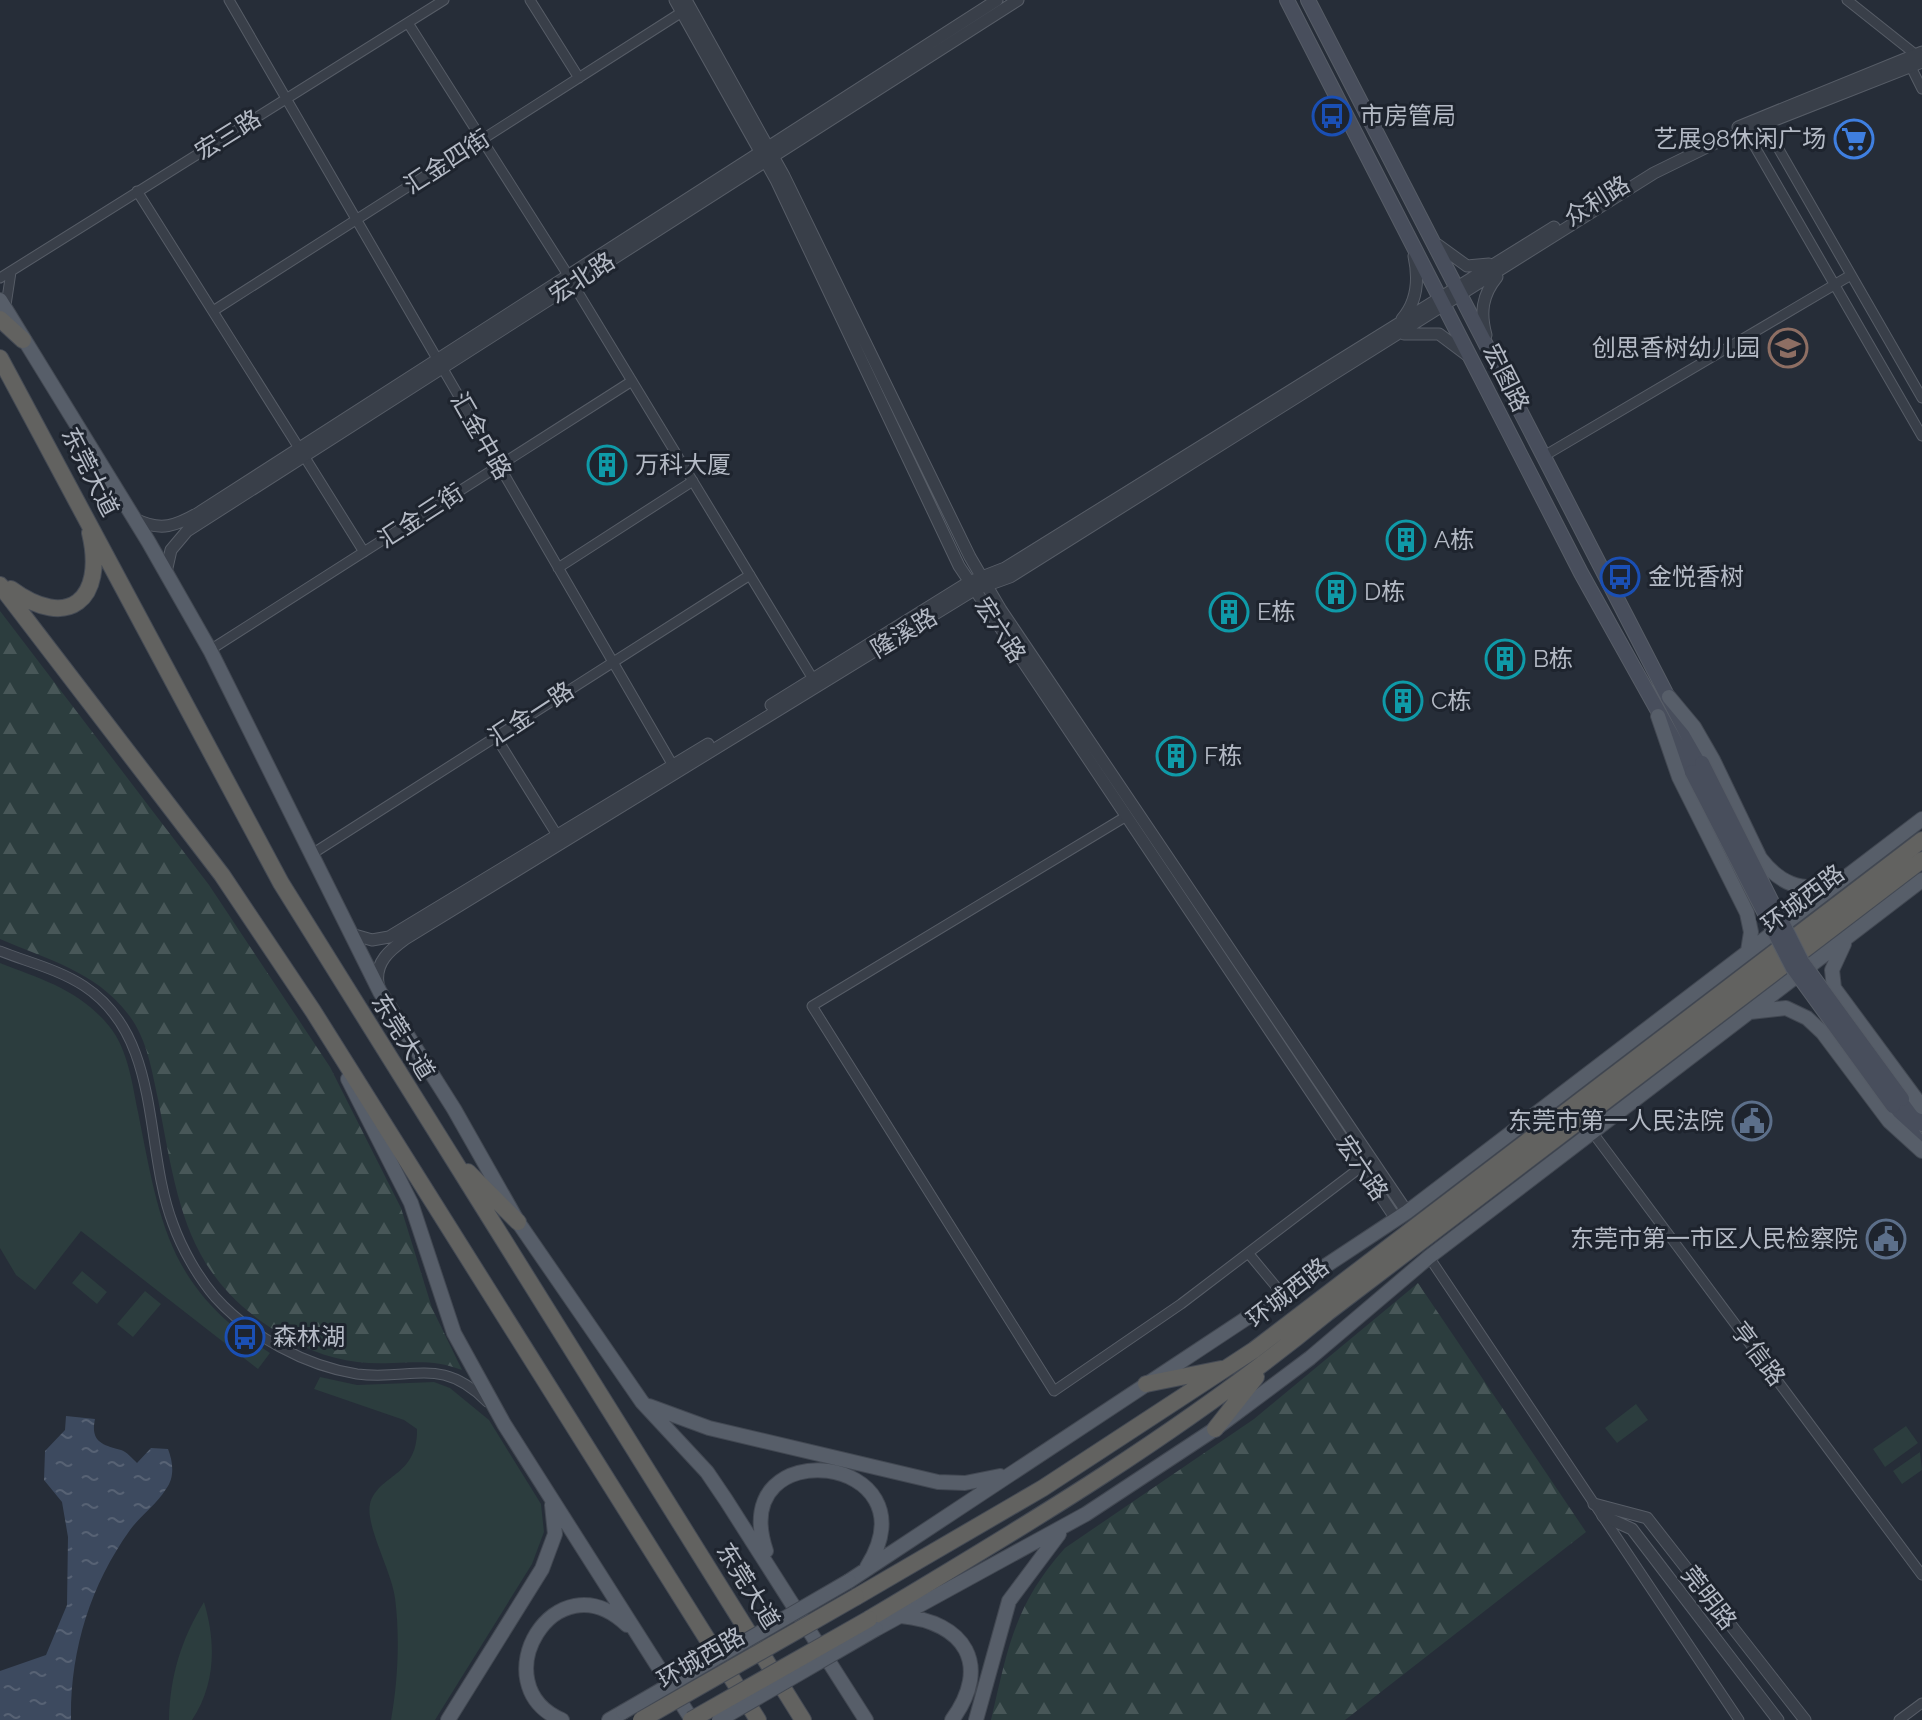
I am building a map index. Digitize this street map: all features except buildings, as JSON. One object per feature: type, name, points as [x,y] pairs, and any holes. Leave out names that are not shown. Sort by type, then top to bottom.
[{"type":"highway","points":[[4,317],[23,340]]},
{"type":"highway","name":"东莞大道","points":[[0,358],[281,883],[803,1720]]},
{"type":"highway","points":[[0,583],[33,605],[54,610],[76,604],[87,594],[95,572],[83,510]]},
{"type":"highway","points":[[0,583],[222,875],[313,1011],[758,1720]]},
{"type":"highway","name":"环城西路","points":[[641,1720],[1043,1488],[1230,1367],[1922,840]]},
{"type":"highway","name":"环城西路","points":[[692,1720],[873,1624],[1109,1472],[1267,1363],[1327,1313],[1922,860]]},
{"type":"highway","points":[[445,1148],[518,1222]]},
{"type":"highway","points":[[1215,1429],[1267,1363]]},
{"type":"highway","points":[[1146,1384],[1230,1367]]},
{"type":"main road","name":"宏图路","points":[[1287,0],[1658,716],[1697,768]]},
{"type":"main road","name":"宏图路","points":[[1308,0],[1669,697],[1697,768]]},
{"type":"main road","points":[[0,300],[4,317]]},
{"type":"main road","points":[[23,340],[135,519],[210,650],[380,992],[454,1109],[518,1222],[642,1402],[707,1472],[867,1719]]},
{"type":"main road","points":[[1669,697],[1694,727],[1760,858],[1778,885],[1777,898],[1767,906],[1755,908],[1737,893]]},
{"type":"main road","points":[[1658,716],[1679,777],[1737,893],[1751,932],[1748,951]]},
{"type":"main road","points":[[1697,768],[1802,962],[1898,1103],[1922,1149]]},
{"type":"main road","points":[[609,1720],[864,1572],[1402,1216],[1922,819]]},
{"type":"main road","points":[[1771,873],[1802,889],[1836,884]]},
{"type":"main road","points":[[719,1720],[873,1624],[900,1616],[1130,1488],[1215,1429],[1328,1344],[1429,1257],[1744,1013],[1922,880]]},
{"type":"main road","points":[[1848,937],[1835,957],[1832,970],[1834,988],[1922,1107]]},
{"type":"main road","points":[[1807,1018],[1804,1006],[1808,997],[1819,989],[1832,993],[1844,1004]]},
{"type":"main road","points":[[1744,1013],[1786,1008],[1807,1018],[1823,1033],[1889,1121],[1922,1149]]},
{"type":"main road","points":[[313,1011],[411,1203],[442,1305],[498,1413],[692,1720]]},
{"type":"main road","points":[[1898,1103],[1922,1124]]},
{"type":"main road","points":[[642,1402],[679,1419],[709,1428],[938,1482],[987,1481],[1016,1471]]},
{"type":"main road","points":[[771,1567],[761,1537],[761,1515],[768,1498],[780,1482],[800,1471],[822,1468],[842,1472],[863,1484],[875,1501],[881,1522],[878,1550],[864,1572]]},
{"type":"main road","points":[[448,1720],[542,1569],[555,1534],[552,1500]]},
{"type":"main road","points":[[976,1720],[1009,1601],[1067,1524]]},
{"type":"main road","points":[[562,1720],[544,1709],[533,1696],[527,1676],[527,1653],[546,1619],[564,1609],[582,1605],[601,1608],[638,1635]]},
{"type":"main road","points":[[900,1616],[927,1618],[949,1629],[962,1642],[972,1662],[964,1703],[952,1720]]},
{"type":"street","name":"汇金中路","points":[[229,0],[674,769]]},
{"type":"street","name":"宏三路","points":[[0,278],[5,278],[12,269],[444,0]]},
{"type":"street","points":[[530,0],[579,78]]},
{"type":"street","name":"宏六路","points":[[675,0],[767,154],[972,586],[1361,1167],[1402,1216]]},
{"type":"street","name":"宏六路","points":[[686,0],[984,581],[1402,1216]]},
{"type":"street","name":"宏北路","points":[[767,154],[997,0]]},
{"type":"street","name":"宏北路","points":[[166,572],[171,550],[187,531],[302,452],[767,154],[1018,0]]},
{"type":"street","points":[[1847,0],[1915,58],[1922,89]]},
{"type":"street","name":"汇金四街","points":[[213,311],[682,12]]},
{"type":"street","points":[[408,23],[570,280],[813,679]]},
{"type":"street","name":"众利路","points":[[1458,292],[1650,167],[1915,58]]},
{"type":"street","points":[[1762,121],[1922,398]]},
{"type":"street","points":[[1744,129],[1922,436]]},
{"type":"street","points":[[137,191],[364,552]]},
{"type":"street","points":[[1428,235],[1443,251],[1467,266],[1503,264]]},
{"type":"street","points":[[1412,244],[1417,285],[1413,304],[1397,330],[1439,334],[1472,362]]},
{"type":"street","points":[[1491,355],[1482,309],[1490,285],[1503,264]]},
{"type":"street","points":[[4,317],[12,269]]},
{"type":"street","points":[[1544,456],[1851,275]]},
{"type":"street","name":"隆溪路","points":[[380,992],[377,970],[397,945],[813,679],[984,581],[1458,292]]},
{"type":"street","name":"汇金三街","points":[[210,650],[632,381]]},
{"type":"street","name":"宏北路","points":[[135,519],[161,528],[181,523],[302,452]]},
{"type":"street","points":[[558,568],[693,481]]},
{"type":"street","name":"汇金一路","points":[[312,854],[750,575]]},
{"type":"street","name":"隆溪路","points":[[351,934],[372,940],[389,937],[557,835],[674,769],[972,586]]},
{"type":"street","points":[[496,737],[557,835]]},
{"type":"street","points":[[1125,817],[812,1006],[1054,1391],[1249,1254],[1361,1167]]},
{"type":"street","points":[[0,951],[84,986],[121,1022],[140,1065],[172,1223],[196,1270],[215,1297],[234,1315],[289,1351],[323,1366],[359,1374],[436,1371],[468,1387],[498,1413]]},
{"type":"street","name":"亨信路","points":[[1593,1133],[1922,1575]]},
{"type":"street","points":[[1249,1254],[1283,1295]]},
{"type":"street","points":[[1429,1257],[1739,1720]]},
{"type":"street","name":"莞明路","points":[[1594,1504],[1647,1518],[1805,1720]]},
{"type":"street","name":"莞明路","points":[[1603,1516],[1632,1529],[1778,1720]]},
{"type":"street","points":[[1899,1720],[1922,1703]]},
{"type":"green space","points":[[0,611],[209,885],[330,1067],[401,1208],[432,1308],[462,1370],[436,1363],[366,1363],[328,1356],[293,1341],[257,1318],[230,1294],[209,1268],[193,1239],[182,1208],[151,1066],[134,1023],[115,999],[86,977],[0,939]]},
{"type":"green space","points":[[0,963],[73,994],[98,1014],[115,1035],[128,1067],[154,1187],[174,1250],[209,1304],[236,1329],[270,1353],[258,1369],[81,1231],[35,1290],[16,1275],[0,1248]]},
{"type":"green space","points":[[82,1271],[107,1292],[97,1304],[72,1283]]},
{"type":"green space","points":[[1418,1283],[1586,1532],[1345,1720],[991,1720],[1015,1628],[1034,1589],[1065,1548],[1254,1419]]},
{"type":"green space","points":[[145,1291],[161,1304],[133,1337],[117,1324]]},
{"type":"green space","points":[[320,1377],[357,1385],[434,1382],[450,1388],[489,1420],[541,1504],[544,1532],[532,1564],[435,1720],[391,1720],[398,1659],[397,1613],[393,1587],[370,1513],[374,1494],[411,1457],[417,1429],[404,1420],[314,1389]]},
{"type":"green space","points":[[1636,1404],[1648,1420],[1617,1443],[1605,1428]]},
{"type":"green space","points":[[1906,1426],[1918,1443],[1885,1467],[1873,1449]]},
{"type":"green space","points":[[1920,1452],[1922,1470],[1902,1484],[1893,1471]]},
{"type":"green space","points":[[204,1602],[212,1647],[206,1692],[192,1720],[169,1720],[178,1659]]},
{"type":"water","points":[[66,1416],[95,1419],[96,1438],[123,1451],[137,1463],[151,1448],[168,1449],[172,1474],[162,1494],[116,1551],[93,1597],[74,1669],[71,1720],[0,1720],[0,1671],[46,1655],[67,1605],[68,1537],[62,1502],[44,1480],[45,1451],[65,1430]]},
{"type":"place","name":"市房管局","points":[[1332,116]]},
{"type":"place","name":"艺展98休闲广场","points":[[1854,139]]},
{"type":"place","name":"创思香树幼儿园","points":[[1788,348]]},
{"type":"place","name":"万科大厦","points":[[607,465]]},
{"type":"place","name":"A栋","points":[[1406,540]]},
{"type":"place","name":"金悦香树","points":[[1620,577]]},
{"type":"place","name":"D栋","points":[[1336,592]]},
{"type":"place","name":"E栋","points":[[1229,612]]},
{"type":"place","name":"B栋","points":[[1505,659]]},
{"type":"place","name":"C栋","points":[[1403,701]]},
{"type":"place","name":"F栋","points":[[1176,756]]},
{"type":"place","name":"东莞市第一人民法院","points":[[1752,1121]]},
{"type":"place","name":"东莞市第一市区人民检察院","points":[[1886,1239]]},
{"type":"place","name":"森林湖","points":[[245,1337]]}]
